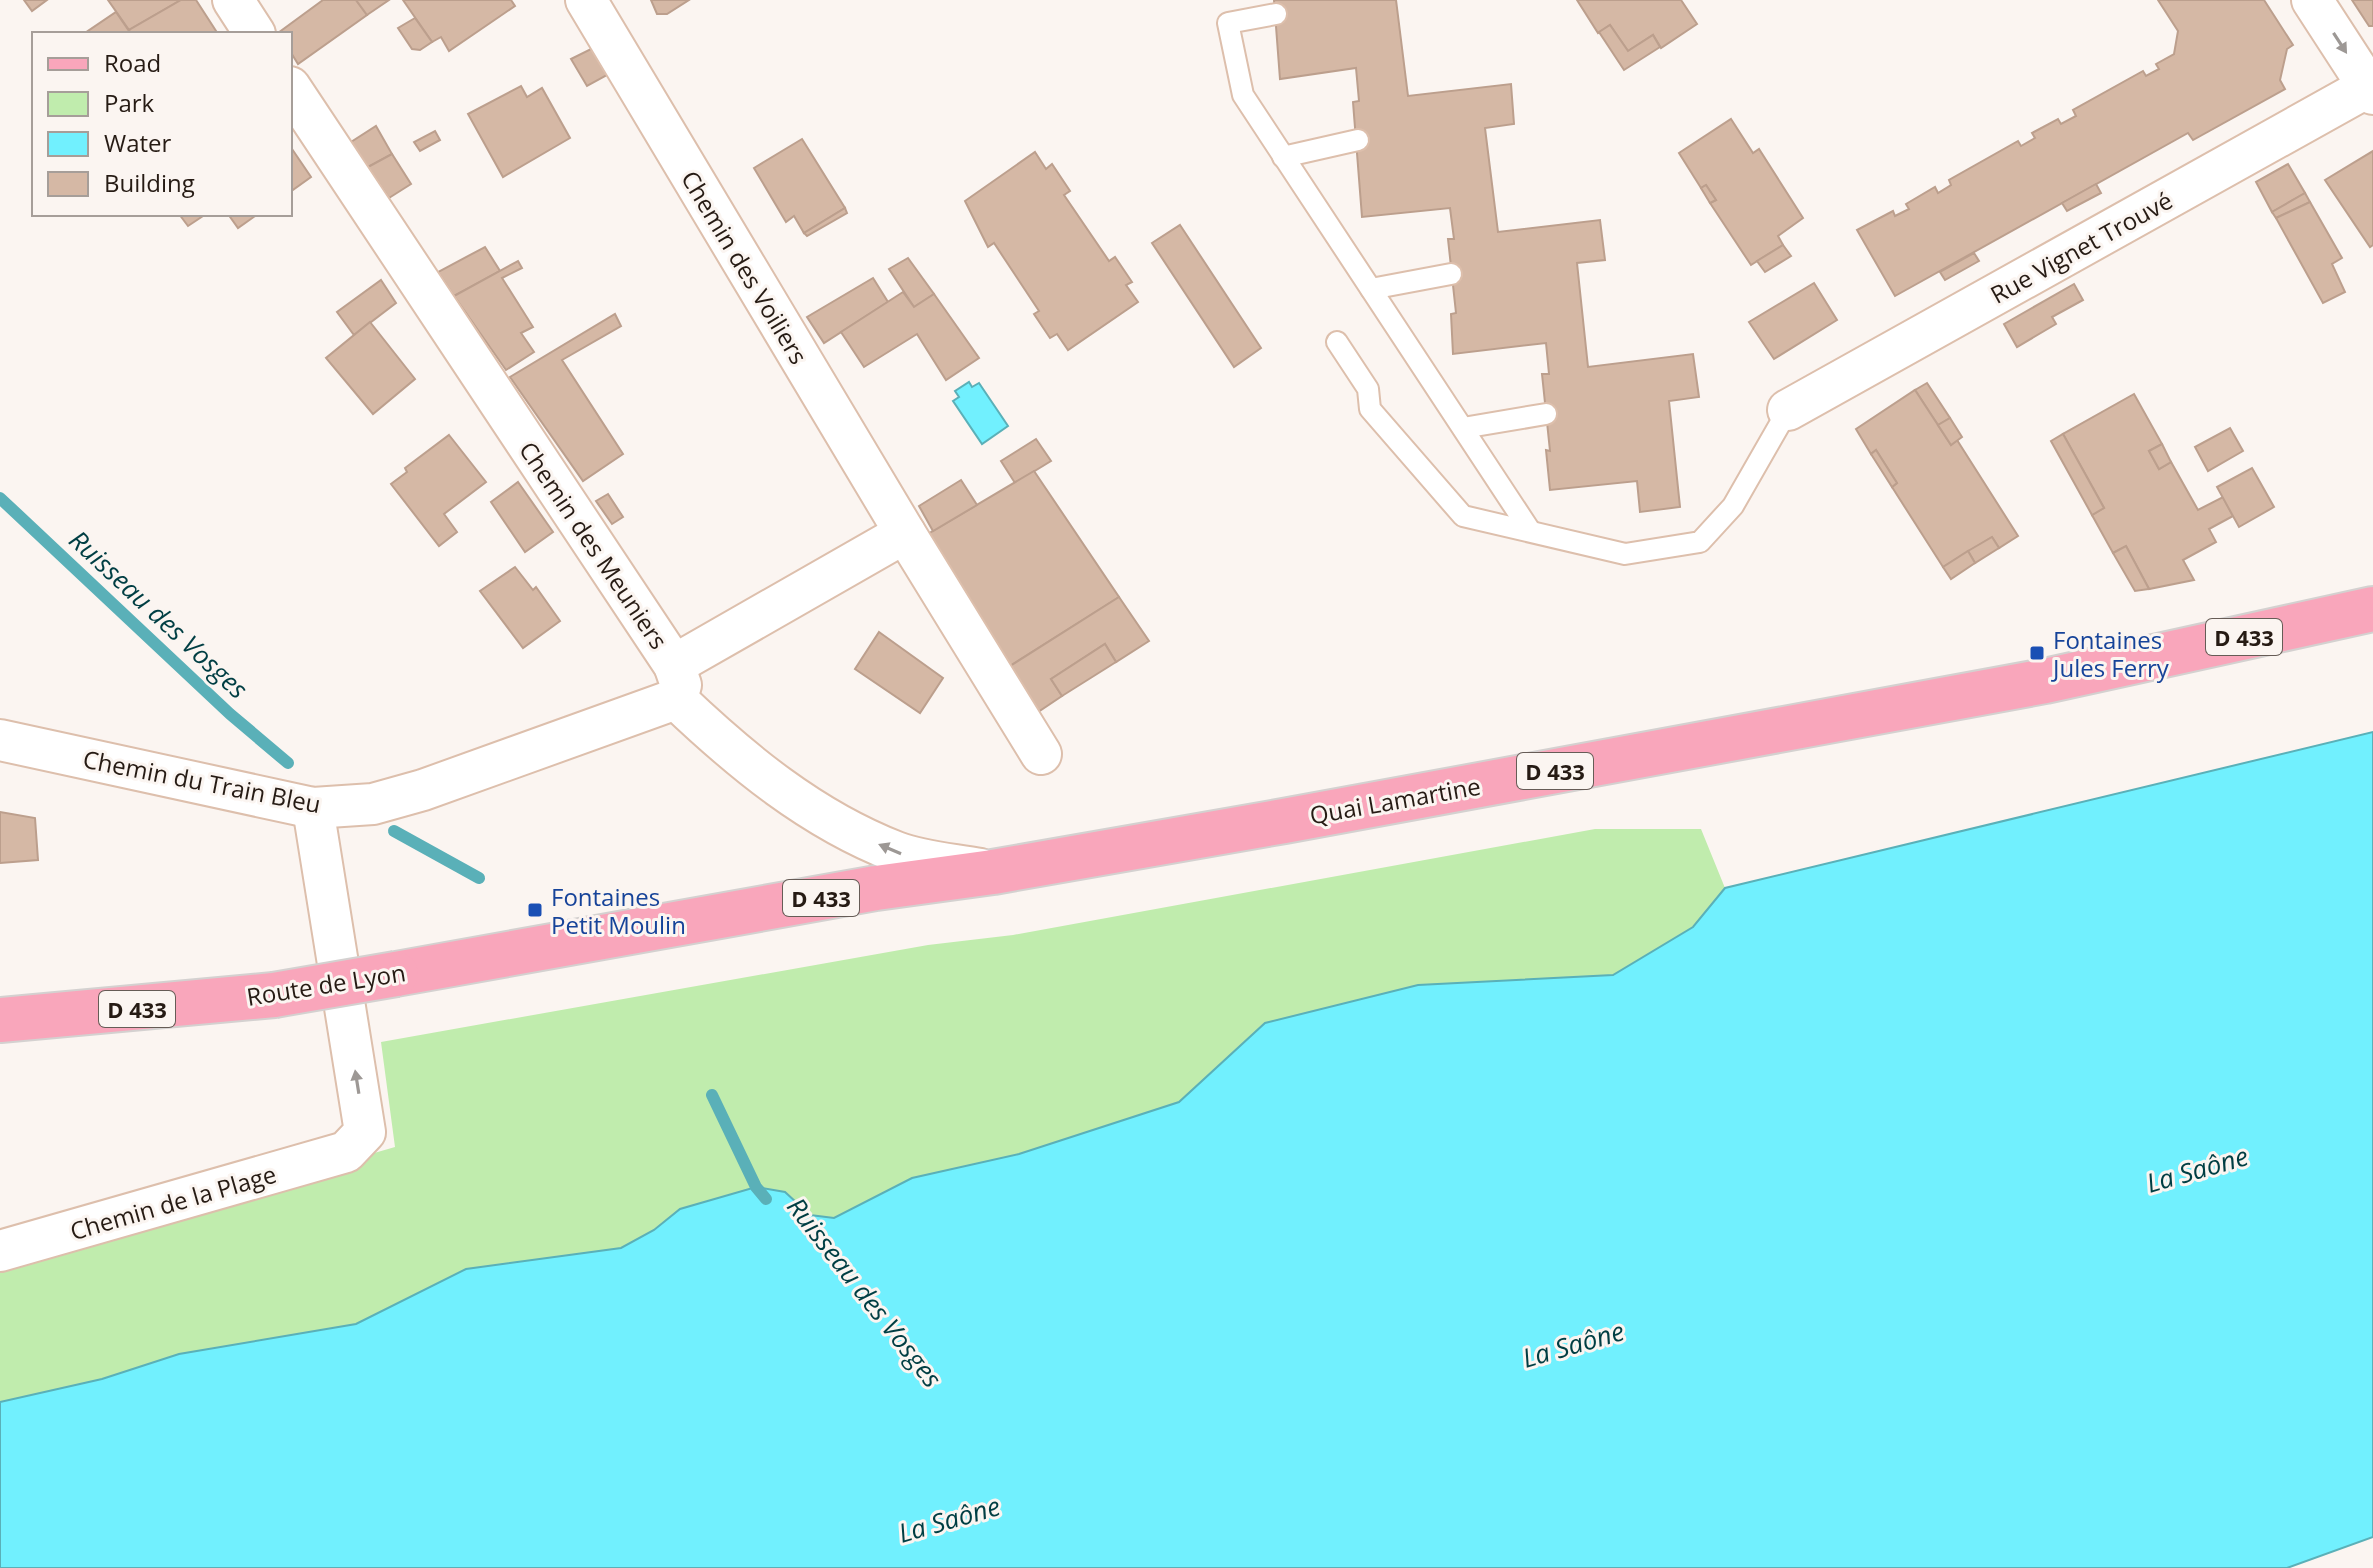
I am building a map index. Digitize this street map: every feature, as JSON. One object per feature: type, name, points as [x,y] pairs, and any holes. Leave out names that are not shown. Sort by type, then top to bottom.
[{"type":"main road","name":"Quai Lamartine","points":[[650,929],[876,888],[993,872],[2045,681],[2373,609]]},
{"type":"main road","name":"Route de Lyon","points":[[0,1020],[274,995],[650,929]]},
{"type":"street","points":[[233,0],[254,32]]},
{"type":"street","name":"Chemin des Voiliers","points":[[586,0],[1041,754]]},
{"type":"street","points":[[2312,0],[2371,88]]},
{"type":"street","name":"Rue Vignet Trouvé","points":[[1788,410],[2371,88]]},
{"type":"street","name":"Chemin des Meuniers","points":[[292,90],[675,682],[787,795],[820,817],[898,853],[993,872]]},
{"type":"street","points":[[675,682],[905,533]]},
{"type":"street","name":"Chemin du Train Bleu","points":[[0,740],[313,808],[373,804],[423,790],[675,682]]},
{"type":"street","name":"Chemin de la Plage","points":[[0,1251],[346,1152],[365,1132],[313,808]]},
{"type":"lane","points":[[1276,14],[1228,23],[1243,95],[1529,529]]},
{"type":"lane","points":[[1283,157],[1358,140]]},
{"type":"lane","points":[[1371,289],[1451,274]]},
{"type":"lane","points":[[1337,342],[1368,389],[1370,409],[1463,516],[1529,529],[1625,554],[1700,542],[1733,506],[1788,410]]},
{"type":"lane","points":[[1463,428],[1546,414]]},
{"type":"green space","points":[[1595,829],[1701,829],[1725,888],[1693,927],[1613,975],[1418,985],[1265,1023],[1179,1102],[1019,1154],[912,1178],[834,1218],[810,1215],[785,1192],[680,1209],[654,1230],[621,1248],[466,1269],[356,1324],[179,1354],[102,1379],[0,1402],[0,1261],[395,1147],[381,1042],[928,945],[1013,935]]},
{"type":"water","points":[[969,382],[972,387],[979,383],[1008,426],[982,444],[953,401],[959,397],[955,391]]},
{"type":"water","name":"La Saône","points":[[2373,732],[2373,1537],[2287,1568],[0,1568],[0,1402],[102,1379],[179,1354],[356,1324],[466,1269],[621,1248],[654,1230],[680,1209],[756,1187],[785,1192],[810,1215],[834,1218],[912,1178],[1019,1154],[1179,1102],[1265,1023],[1418,985],[1613,975],[1693,927],[1725,888]]},
{"type":"building","points":[[24,0],[47,0],[32,11]]},
{"type":"building","points":[[108,0],[181,0],[129,30]]},
{"type":"building","points":[[181,0],[196,0],[217,32],[130,32]]},
{"type":"building","points":[[323,0],[356,0],[367,15],[298,64],[292,54],[292,32],[279,32]]},
{"type":"building","points":[[356,0],[389,0],[367,15]]},
{"type":"building","points":[[403,0],[511,0],[515,6],[449,51],[441,37],[432,42]]},
{"type":"building","points":[[651,0],[689,0],[667,14],[657,14]]},
{"type":"building","points":[[1274,0],[1396,0],[1408,96],[1511,84],[1514,124],[1485,128],[1498,232],[1600,220],[1605,260],[1577,263],[1588,367],[1693,354],[1699,397],[1669,401],[1680,507],[1640,512],[1637,481],[1550,490],[1546,450],[1550,451],[1542,374],[1549,374],[1546,343],[1453,354],[1451,314],[1456,313],[1448,239],[1454,239],[1450,208],[1362,217],[1353,102],[1359,101],[1356,68],[1280,79]]},
{"type":"building","points":[[1577,0],[1681,0],[1697,24],[1661,48],[1653,35],[1628,51],[1610,25],[1598,33]]},
{"type":"building","points":[[2158,0],[2264,0],[2293,45],[2287,49],[2280,80],[2285,89],[2193,140],[2188,133],[1895,296],[1857,230],[1893,211],[1895,216],[1909,209],[1906,204],[1935,187],[1938,193],[1951,185],[1949,180],[2018,141],[2021,146],[2035,138],[2032,133],[2058,119],[2061,124],[2076,116],[2073,110],[2143,71],[2146,76],[2159,69],[2156,64],[2174,54],[2178,31]]},
{"type":"building","points":[[2352,0],[2373,0],[2373,26],[2369,26]]},
{"type":"building","points":[[116,12],[130,32],[86,32]]},
{"type":"building","points":[[415,18],[432,42],[420,50],[412,49],[398,28]]},
{"type":"building","points":[[1610,25],[1628,51],[1653,35],[1660,47],[1624,70],[1599,32]]},
{"type":"building","points":[[593,48],[609,74],[587,86],[571,59]]},
{"type":"building","points":[[521,86],[527,97],[542,88],[570,138],[503,177],[468,114]]},
{"type":"building","points":[[1731,119],[1753,153],[1759,149],[1803,218],[1778,236],[1783,245],[1751,265],[1710,203],[1716,200],[1706,185],[1701,188],[1679,153]]},
{"type":"building","points":[[376,126],[392,154],[368,167],[351,142]]},
{"type":"building","points":[[435,131],[440,140],[420,151],[414,142]]},
{"type":"building","points":[[802,139],[845,208],[804,233],[794,216],[786,222],[754,168]]},
{"type":"building","points":[[292,149],[311,177],[292,191]]},
{"type":"building","points":[[2373,151],[2373,245],[2370,247],[2325,180]]},
{"type":"building","points":[[1035,152],[1046,169],[1052,164],[1070,191],[1064,195],[1109,261],[1115,257],[1132,282],[1126,285],[1138,302],[1068,350],[1057,334],[1050,338],[1034,314],[1039,311],[994,243],[988,247],[965,201]]},
{"type":"building","points":[[392,154],[411,184],[389,198],[368,167]]},
{"type":"building","points":[[2288,164],[2305,193],[2272,212],[2256,182]]},
{"type":"building","points":[[2096,184],[2101,193],[2067,211],[2062,203]]},
{"type":"building","points":[[1706,185],[1716,200],[1710,203],[1701,188]]},
{"type":"building","points":[[2305,193],[2310,202],[2276,218],[2272,212]]},
{"type":"building","points":[[2310,202],[2342,258],[2332,264],[2345,292],[2323,303],[2276,218]]},
{"type":"building","points":[[845,208],[847,213],[807,236],[804,233]]},
{"type":"building","points":[[180,216],[203,216],[188,226]]},
{"type":"building","points":[[229,216],[255,216],[238,228]]},
{"type":"building","points":[[1180,225],[1261,348],[1234,367],[1152,243]]},
{"type":"building","points":[[1783,245],[1791,256],[1765,272],[1757,261]]},
{"type":"building","points":[[485,247],[500,271],[454,296],[438,272]]},
{"type":"building","points":[[1974,253],[1979,261],[1945,280],[1940,272]]},
{"type":"building","points":[[908,258],[934,294],[914,307],[889,269]]},
{"type":"building","points":[[518,261],[522,268],[502,278],[533,327],[521,333],[534,352],[506,370],[454,296]]},
{"type":"building","points":[[873,278],[888,302],[824,343],[807,317]]},
{"type":"building","points":[[381,280],[396,303],[354,335],[337,312]]},
{"type":"building","points":[[1814,283],[1837,320],[1774,359],[1749,322]]},
{"type":"building","points":[[2074,284],[2083,300],[2052,317],[2056,324],[2017,347],[2004,324]]},
{"type":"building","points":[[903,292],[914,307],[934,294],[979,358],[946,380],[917,334],[864,367],[841,332]]},
{"type":"building","points":[[615,314],[621,326],[562,360],[623,454],[583,481],[510,377]]},
{"type":"building","points":[[370,322],[415,379],[373,414],[326,358]]},
{"type":"building","points":[[1927,383],[1950,418],[1938,425],[1915,390]]},
{"type":"building","points":[[1915,390],[1951,445],[1957,440],[2018,536],[1999,548],[1992,537],[1943,567],[1892,487],[1897,483],[1876,450],[1871,454],[1856,429]]},
{"type":"building","points":[[2134,394],[2162,444],[2149,451],[2159,469],[2171,462],[2198,510],[2223,497],[2233,516],[2209,529],[2216,542],[2183,560],[2194,580],[2149,589],[2126,546],[2113,553],[2092,515],[2104,508],[2063,434]]},
{"type":"building","points":[[1950,418],[1962,437],[1951,445],[1938,425]]},
{"type":"building","points":[[2230,428],[2243,451],[2208,471],[2195,447]]},
{"type":"building","points":[[2063,434],[2104,508],[2092,515],[2051,441]]},
{"type":"building","points":[[449,435],[486,482],[444,514],[457,532],[439,546],[391,484],[407,472],[405,468]]},
{"type":"building","points":[[1036,439],[1051,461],[1015,483],[1001,461]]},
{"type":"building","points":[[2162,444],[2171,462],[2159,469],[2149,451]]},
{"type":"building","points":[[1876,450],[1897,483],[1892,487],[1871,454]]},
{"type":"building","points":[[2252,468],[2274,507],[2239,527],[2217,487]]},
{"type":"building","points":[[1034,471],[1119,597],[1007,668],[926,535]]},
{"type":"building","points":[[961,480],[977,505],[933,531],[919,506]]},
{"type":"building","points":[[518,482],[553,532],[525,552],[491,502]]},
{"type":"building","points":[[608,494],[623,517],[612,524],[596,501]]},
{"type":"building","points":[[1992,537],[1999,548],[1975,563],[1968,551]]},
{"type":"building","points":[[2126,546],[2149,589],[2135,591],[2113,553]]},
{"type":"building","points":[[1968,551],[1975,563],[1951,579],[1943,567]]},
{"type":"building","points":[[515,567],[533,590],[536,587],[560,621],[523,648],[480,591]]},
{"type":"building","points":[[1119,597],[1149,641],[1116,662],[1105,644],[1051,679],[1062,696],[1035,714],[1007,668]]},
{"type":"building","points":[[879,632],[943,678],[920,713],[855,669]]},
{"type":"building","points":[[1105,644],[1116,662],[1062,696],[1051,679]]},
{"type":"building","points":[[0,812],[35,818],[38,860],[0,863]]},
{"type":"waterway","name":"Ruisseau des Vosges","points":[[0,498],[230,714],[288,763]]},
{"type":"waterway","name":"Ruisseau des Vosges","points":[[394,831],[479,878]]},
{"type":"waterway","name":"Ruisseau des Vosges","points":[[712,1095],[756,1187],[766,1199]]},
{"type":"place","name":"Fontaines Jules Ferry","points":[[2037,653]]},
{"type":"place","name":"Fontaines Petit Moulin","points":[[535,910]]}]
